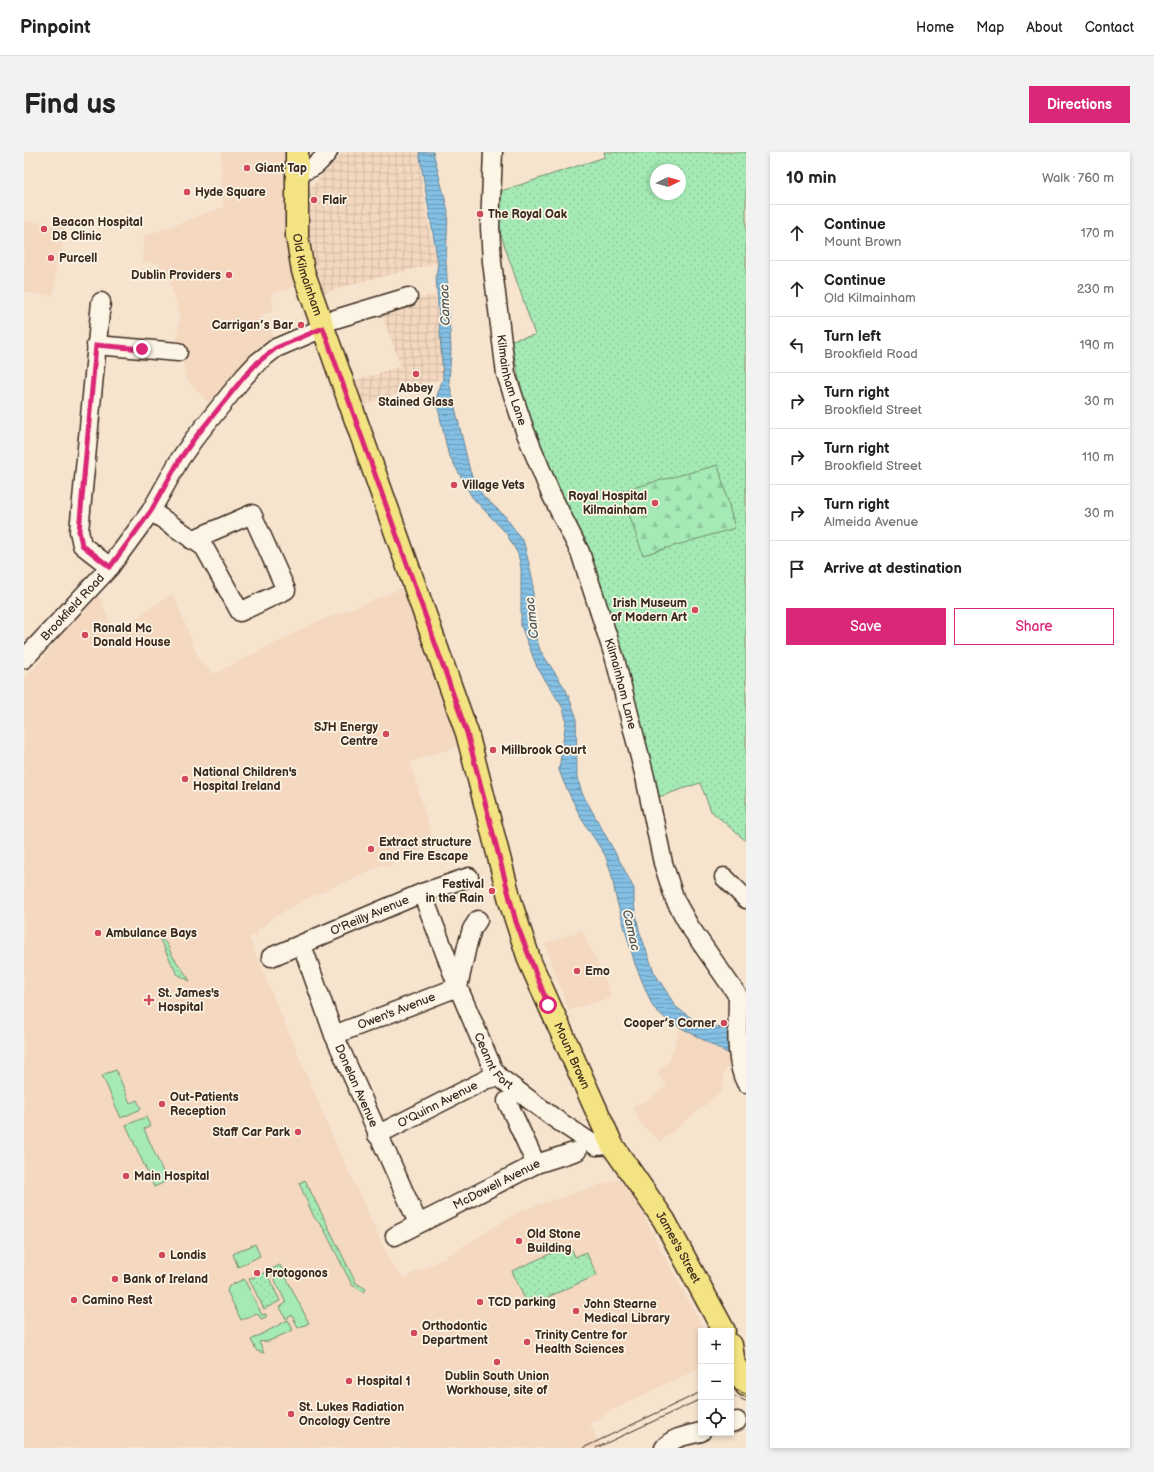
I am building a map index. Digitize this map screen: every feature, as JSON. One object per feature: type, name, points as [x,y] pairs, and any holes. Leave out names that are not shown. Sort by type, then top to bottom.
[{"type":"main road","name":"Old Kilmainham","points":[[297,162],[298,242],[303,271],[458,710]]},
{"type":"main road","name":"Mount Brown","points":[[458,710],[473,752],[511,904],[525,946],[551,1012],[612,1145],[628,1166]]},
{"type":"main road","name":"James's Street","points":[[628,1166],[664,1220],[724,1328]]},
{"type":"main road","name":"James's Street","points":[[734,1364],[746,1385]]},
{"type":"street","points":[[297,162],[308,171],[317,165],[328,152]]},
{"type":"street","name":"Kilmainham Lane","points":[[492,152],[490,234],[506,374],[533,452],[550,492],[580,552],[615,659],[645,777],[663,863],[675,900],[690,927],[742,992]]},
{"type":"street","name":"Brookfield Road","points":[[24,660],[110,567],[151,511],[180,459],[194,439],[258,362],[276,348],[322,326],[408,297]]},
{"type":"street","points":[[101,302],[79,531],[82,545],[110,567]]},
{"type":"street","points":[[96,345],[178,352]]},
{"type":"street","points":[[151,511],[192,540],[204,547],[240,612],[286,590],[252,514],[192,540]]},
{"type":"street","name":"O'Reilly Avenue","points":[[271,957],[422,893],[469,877]]},
{"type":"street","points":[[724,877],[746,899]]},
{"type":"street","name":"Ceannt Fort","points":[[422,893],[458,986],[493,1069],[499,1077],[554,1118],[596,1146],[612,1145]]},
{"type":"street","points":[[458,986],[467,946],[472,930],[478,920]]},
{"type":"street","name":"Donelan Avenue","points":[[302,945],[334,1035],[377,1135],[418,1223]]},
{"type":"street","name":"Owen's Avenue","points":[[334,1035],[458,986]]},
{"type":"street","points":[[742,992],[738,1036],[744,1076]]},
{"type":"street","name":"O'Quinn Avenue","points":[[377,1135],[487,1079],[499,1077]]},
{"type":"street","points":[[507,1101],[536,1164]]},
{"type":"street","name":"McDowell Avenue","points":[[395,1236],[536,1164],[577,1151]]},
{"type":"street","points":[[664,1448],[672,1440],[698,1433]]},
{"type":"shaded area","name":"Dublin Providers","points":[[221,152],[285,152],[286,242],[290,269],[296,286],[272,294],[273,312],[262,314],[266,330],[271,329],[274,343],[208,402],[187,380],[177,341],[180,315],[170,281],[158,263],[143,262],[144,236],[223,207]]},
{"type":"shaded area","points":[[343,152],[418,152],[428,224],[438,263],[359,282],[324,293],[311,249],[307,200],[310,189]]},
{"type":"shaded area","points":[[24,221],[64,225],[61,263],[57,264],[53,296],[24,292]]},
{"type":"shaded area","points":[[435,294],[442,352],[443,378],[362,406],[354,381],[401,366],[380,310]]},
{"type":"shaded area","name":"St. James's Hospital","points":[[403,588],[459,746],[410,762],[434,843],[388,867],[385,864],[302,901],[271,919],[256,933],[257,937],[252,936],[249,938],[333,1137],[392,1265],[404,1278],[442,1259],[522,1210],[622,1178],[634,1196],[662,1252],[703,1328],[698,1328],[698,1369],[640,1396],[590,1424],[602,1448],[24,1448],[24,679],[35,668],[58,639],[56,636],[98,594],[114,633],[173,593],[199,660],[214,674],[313,624]]},
{"type":"shaded area","points":[[582,930],[607,984],[611,998],[569,1010],[545,944]]},
{"type":"shaded area","points":[[680,1027],[728,1053],[731,1053],[733,1063],[724,1071],[722,1091],[660,1142],[641,1124],[632,1107],[650,1099],[667,1086],[657,1072],[669,1061]]},
{"type":"green space","name":"Royal Hospital Kilmainham","points":[[604,152],[746,152],[746,841],[711,811],[700,783],[656,798],[587,554],[543,452],[523,398],[511,340],[535,335],[500,232],[498,192],[605,157]]},
{"type":"green space","points":[[718,465],[735,528],[643,555],[621,491]]},
{"type":"green space","points":[[162,939],[190,981],[177,974],[160,940]]},
{"type":"green space","points":[[116,1070],[130,1103],[137,1100],[141,1109],[121,1118],[102,1075]]},
{"type":"green space","points":[[146,1117],[150,1126],[144,1129],[167,1181],[154,1187],[126,1125]]},
{"type":"green space","points":[[305,1180],[356,1283],[366,1289],[364,1292],[352,1285],[324,1229],[314,1217],[299,1183]]},
{"type":"green space","points":[[255,1244],[260,1256],[238,1267],[233,1254]]},
{"type":"green space","points":[[570,1245],[575,1257],[586,1252],[597,1275],[528,1306],[512,1271]]},
{"type":"green space","points":[[280,1265],[309,1323],[298,1328],[292,1315],[286,1319],[280,1307],[286,1303],[270,1270]]},
{"type":"green space","points":[[266,1272],[280,1301],[264,1309],[249,1279]]},
{"type":"green space","points":[[244,1279],[262,1315],[266,1314],[266,1317],[261,1319],[257,1313],[241,1320],[227,1291],[229,1286]]},
{"type":"green space","points":[[288,1320],[293,1330],[269,1341],[259,1342],[264,1353],[257,1351],[251,1340]]},
{"type":"water","name":"Camac","points":[[419,152],[433,152],[448,211],[446,261],[451,350],[449,382],[470,471],[477,487],[484,497],[505,516],[524,543],[533,581],[535,634],[540,650],[566,690],[576,716],[577,777],[582,793],[634,889],[634,904],[639,930],[654,972],[676,1007],[700,1024],[728,1029],[731,1055],[667,1020],[653,1007],[635,964],[616,898],[611,872],[605,855],[581,818],[559,770],[566,720],[563,708],[537,667],[521,626],[521,568],[518,554],[506,533],[472,497],[448,453],[436,399],[443,378],[436,276],[438,263]]},
{"type":"tram line","points":[[734,1389],[746,1394]]},
{"type":"tram line","points":[[583,1448],[698,1393]]},
{"type":"tram line","points":[[734,1396],[746,1401]]},
{"type":"tram line","points":[[596,1448],[699,1400]]},
{"type":"place","name":"Giant Tap","points":[[247,168]]},
{"type":"place","name":"Hyde Square","points":[[187,192]]},
{"type":"place","name":"Flair","points":[[314,200]]},
{"type":"place","name":"The Royal Oak","points":[[480,214]]},
{"type":"place","name":"Beacon Hospital D8 Clinic","points":[[44,229]]},
{"type":"place","name":"Purcell","points":[[51,258]]},
{"type":"place","name":"Dublin Providers","points":[[229,275]]},
{"type":"place","name":"Carrigan’s Bar","points":[[301,325]]},
{"type":"place","name":"Abbey Stained Glass","points":[[416,374]]},
{"type":"place","name":"Village Vets","points":[[454,485]]},
{"type":"place","name":"Royal Hospital Kilmainham","points":[[655,503]]},
{"type":"place","name":"Irish Museum of Modern Art","points":[[695,610]]},
{"type":"place","name":"Ronald Mc Donald House","points":[[85,635]]},
{"type":"place","name":"SJH Energy Centre","points":[[386,734]]},
{"type":"place","name":"Millbrook Court","points":[[493,750]]},
{"type":"place","name":"National Children's Hospital Ireland","points":[[185,779]]},
{"type":"place","name":"Extract structure and Fire Escape","points":[[371,849]]},
{"type":"place","name":"Festival in the Rain","points":[[492,891]]},
{"type":"place","name":"Ambulance Bays","points":[[98,933]]},
{"type":"place","name":"Emo","points":[[577,971]]},
{"type":"place","name":"St. James's Hospital","points":[[149,1000]]},
{"type":"place","name":"Cooper’s Corner","points":[[724,1023]]},
{"type":"place","name":"Out-Patients Reception","points":[[162,1104]]},
{"type":"place","name":"Staff Car Park","points":[[298,1132]]},
{"type":"place","name":"Main Hospital","points":[[126,1176]]},
{"type":"place","name":"Old Stone Building","points":[[519,1241]]},
{"type":"place","name":"Londis","points":[[162,1255]]},
{"type":"place","name":"Protogonos","points":[[257,1273]]},
{"type":"place","name":"Bank of Ireland","points":[[115,1279]]},
{"type":"place","name":"Camino Rest","points":[[74,1300]]},
{"type":"place","name":"TCD parking","points":[[480,1302]]},
{"type":"place","name":"John Stearne Medical Library","points":[[576,1311]]},
{"type":"place","name":"Orthodontic Department","points":[[414,1333]]},
{"type":"place","name":"Trinity Centre for Health Sciences","points":[[527,1342]]},
{"type":"place","name":"Dublin South Union Workhouse, site of","points":[[497,1362]]},
{"type":"place","name":"Hospital 1","points":[[349,1381]]},
{"type":"place","name":"St. Lukes Radiation Oncology Centre","points":[[291,1414]]},
{"type":"route","points":[[142,349],[96,345],[79,531],[82,545],[110,567],[151,511],[180,459],[194,439],[244,377],[258,362],[276,348],[323,328],[467,733],[516,922],[530,962],[548,1005]]}]
